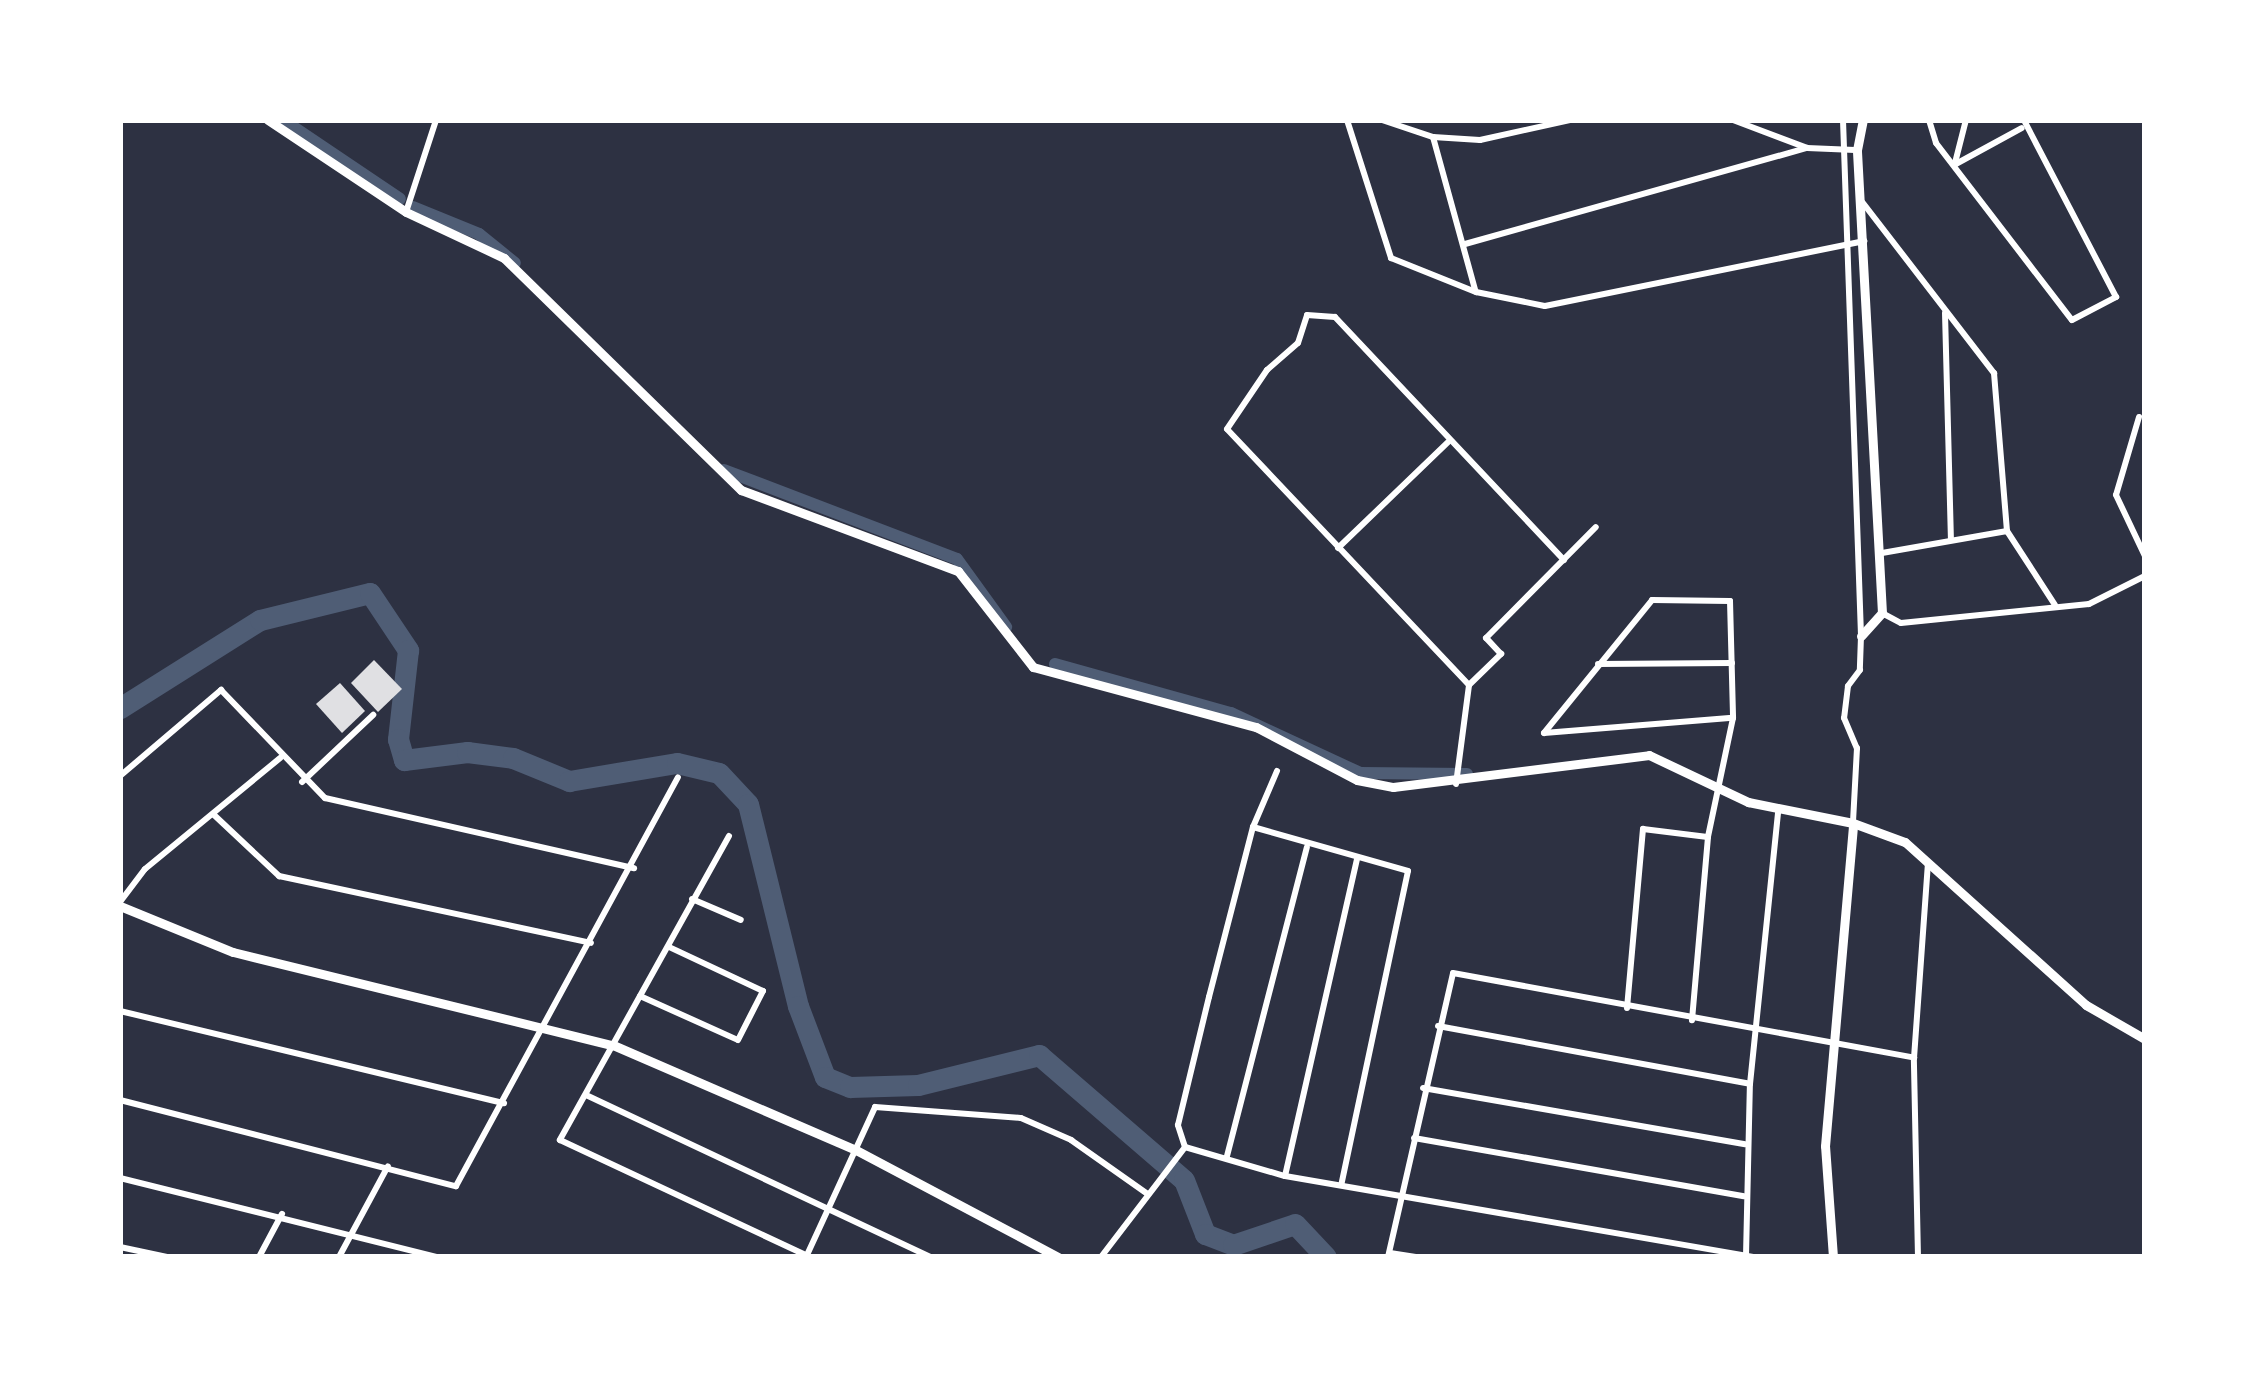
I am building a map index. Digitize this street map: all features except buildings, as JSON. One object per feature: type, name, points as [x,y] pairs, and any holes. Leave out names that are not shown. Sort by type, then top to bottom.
[{"type":"street","points":[[268,120],[406,212],[504,259],[741,490],[958,572],[1033,667],[1256,727],[1358,780],[1456,784],[1649,755],[1778,811],[1853,823],[1905,842],[2086,1005],[2145,1039]]},
{"type":"street","points":[[406,212],[436,120]]},
{"type":"street","points":[[1347,120],[1391,258],[1476,292],[1545,306],[1864,241]]},
{"type":"street","points":[[1382,120],[1433,137],[1500,138],[1570,120]]},
{"type":"street","points":[[1732,120],[1808,148],[1841,153],[1857,150]]},
{"type":"street","points":[[1833,1257],[1825,1145],[1857,748],[1844,718],[1847,686],[1860,670],[1861,636],[1843,246],[1844,120]]},
{"type":"street","points":[[1861,636],[1882,613],[1857,150],[1863,120]]},
{"type":"street","points":[[1929,120],[1954,165],[2072,320],[2116,297],[2023,124],[1954,165]]},
{"type":"street","points":[[1954,165],[1966,120]]},
{"type":"street","points":[[1433,137],[1476,292]]},
{"type":"street","points":[[1465,244],[1808,148]]},
{"type":"street","points":[[1863,203],[1994,374],[2007,531],[2055,604]]},
{"type":"street","points":[[1945,310],[1951,539]]},
{"type":"street","points":[[1469,685],[1227,429],[1267,370],[1298,343],[1307,315],[1335,317],[1564,560]]},
{"type":"street","points":[[2145,400],[2116,495],[2145,556]]},
{"type":"street","points":[[2139,417],[2145,427]]},
{"type":"street","points":[[1338,548],[1449,440]]},
{"type":"street","points":[[1456,784],[1469,685],[1501,654],[1486,638],[1596,527]]},
{"type":"street","points":[[1882,553],[2007,531]]},
{"type":"street","points":[[1882,613],[1901,623],[2103,600],[2145,576]]},
{"type":"street","points":[[1692,1020],[1708,837],[1733,718],[1730,601],[1652,600],[1544,733],[1733,718]]},
{"type":"street","points":[[1598,664],[1732,663]]},
{"type":"street","points":[[120,776],[221,690],[302,782],[325,798],[634,868]]},
{"type":"street","points":[[302,782],[373,715]]},
{"type":"street","points":[[280,758],[146,869],[120,904],[233,952],[613,1045],[856,1150],[1058,1257]]},
{"type":"street","points":[[1185,1147],[1178,1125],[1253,827],[1277,771]]},
{"type":"street","points":[[120,1100],[456,1186],[634,868],[678,777]]},
{"type":"street","points":[[1746,1256],[1750,1084],[1778,811]]},
{"type":"street","points":[[213,814],[279,876],[591,943]]},
{"type":"street","points":[[1253,827],[1307,847],[1408,871],[1341,1185]]},
{"type":"street","points":[[1628,1008],[1643,829],[1708,837]]},
{"type":"street","points":[[729,836],[560,1140],[808,1256],[875,1107],[1021,1118],[1071,1140],[1146,1193]]},
{"type":"street","points":[[1227,1156],[1307,847]]},
{"type":"street","points":[[1285,1175],[1357,858]]},
{"type":"street","points":[[1918,1257],[1913,1058],[1928,860]]},
{"type":"street","points":[[692,899],[741,920]]},
{"type":"street","points":[[640,996],[738,1040],[763,991],[669,947]]},
{"type":"street","points":[[1416,1257],[1388,1255],[1453,973],[1913,1058]]},
{"type":"street","points":[[120,1011],[504,1103]]},
{"type":"street","points":[[1438,1026],[1750,1084]]},
{"type":"street","points":[[1423,1088],[1746,1144]]},
{"type":"street","points":[[586,1095],[930,1257]]},
{"type":"street","points":[[1414,1138],[1744,1196]]},
{"type":"street","points":[[1185,1147],[1285,1175],[1756,1257]]},
{"type":"street","points":[[1101,1257],[1185,1147]]},
{"type":"street","points":[[339,1257],[388,1166]]},
{"type":"street","points":[[120,1178],[353,1231],[436,1256]]},
{"type":"street","points":[[259,1257],[283,1214]]},
{"type":"street","points":[[120,1246],[167,1257]]},
{"type":"waterway","points":[[283,120],[400,199]]},
{"type":"waterway","points":[[413,207],[479,234],[515,263]]},
{"type":"waterway","points":[[724,470],[957,559],[1006,627]]},
{"type":"waterway","points":[[120,708],[260,620],[370,593],[408,650],[398,739],[404,760],[467,752],[513,758],[569,781],[677,763],[719,773],[748,804],[798,1006],[825,1077],[850,1087],[918,1085],[1039,1055],[1184,1180],[1205,1234],[1233,1245],[1295,1224],[1326,1257]]},
{"type":"waterway","points":[[1055,664],[1231,713],[1360,773],[1467,774]]}]
